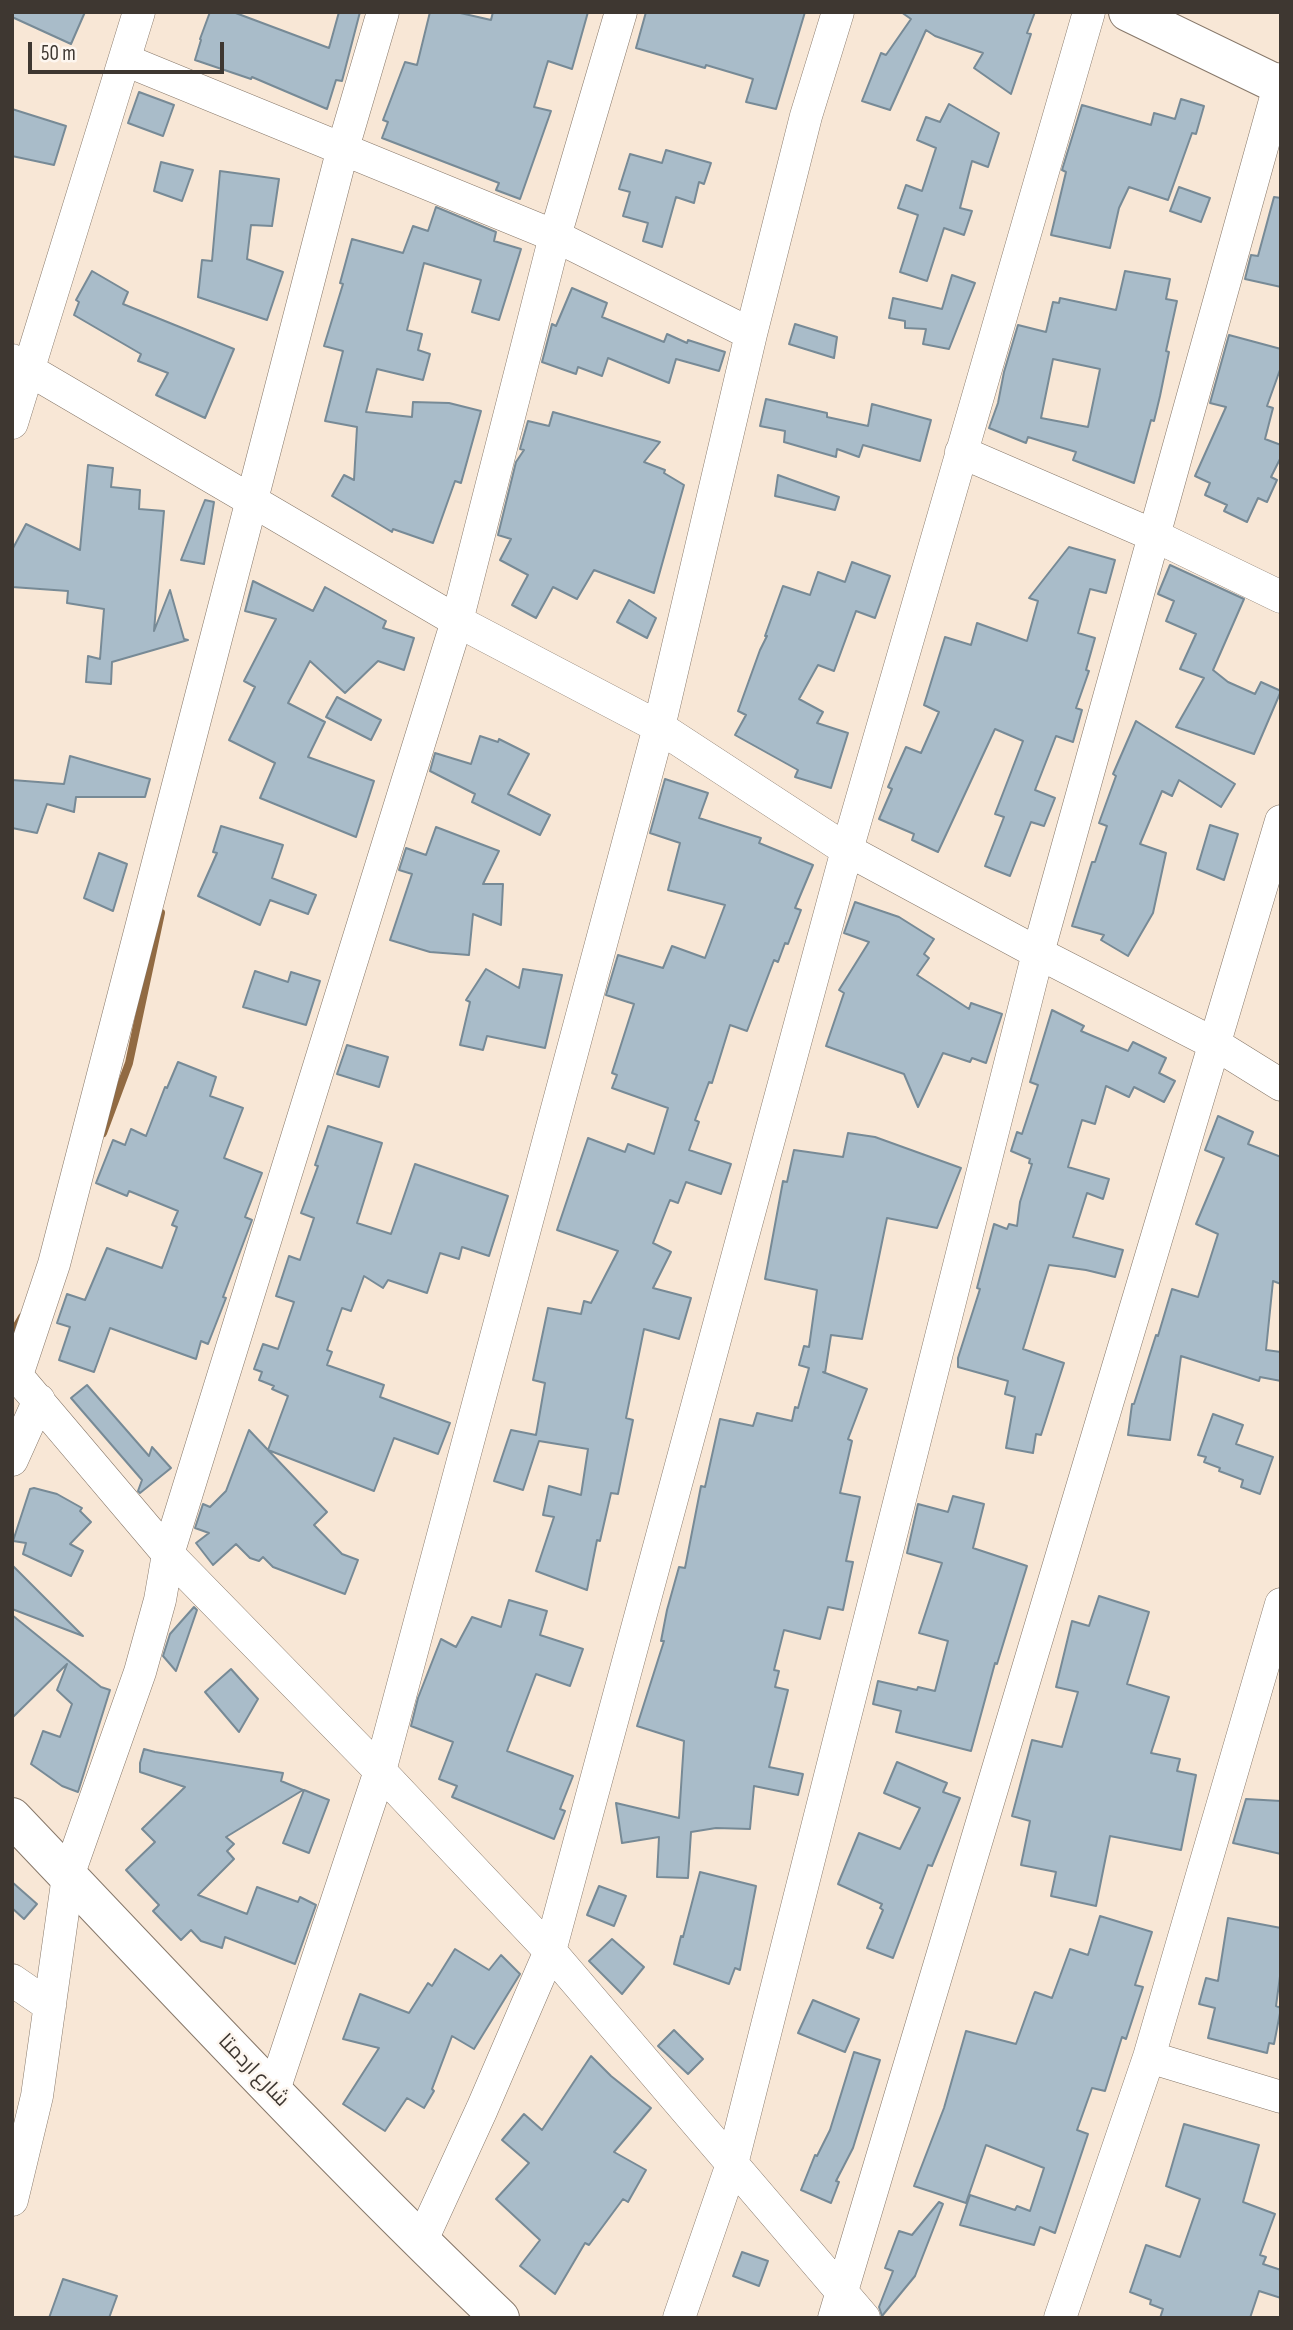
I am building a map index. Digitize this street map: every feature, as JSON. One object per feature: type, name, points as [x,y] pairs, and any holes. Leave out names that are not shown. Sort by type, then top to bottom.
[{"type":"main road","points":[[1128,12],[1280,84]]},
{"type":"main road","name":"شارع اردمتا","points":[[12,1818],[273,2093],[500,2318]]},
{"type":"street","points":[[12,423],[20,365],[139,12]]},
{"type":"street","points":[[383,12],[343,148],[54,1264],[15,1372],[168,1554],[380,1771],[550,1951],[732,2164],[838,2305],[864,2318]]},
{"type":"street","points":[[12,2200],[37,2096],[68,1875],[137,1682],[160,1600],[168,1554],[457,621],[555,236],[621,12]]},
{"type":"street","points":[[273,2093],[380,1771],[659,727],[751,334],[806,116],[838,12]]},
{"type":"street","points":[[421,2242],[550,1951],[847,849],[1089,12]]},
{"type":"street","points":[[125,60],[555,236],[751,334]]},
{"type":"street","points":[[679,2318],[732,2164],[1038,953],[1280,84]]},
{"type":"street","points":[[20,365],[457,621],[659,727],[847,849],[1038,953],[1215,1044],[1281,1085]]},
{"type":"street","points":[[961,452],[1153,535],[1281,597]]},
{"type":"street","points":[[838,2305],[1281,821]]},
{"type":"street","points":[[12,1460],[39,1400]]},
{"type":"street","points":[[1060,2318],[1149,2057],[1281,1604]]},
{"type":"street","points":[[12,1980],[50,2006]]},
{"type":"street","points":[[1149,2057],[1281,2097]]},
{"type":"building","points":[[12,12],[85,12],[71,44],[12,17]]},
{"type":"building","points":[[210,12],[233,12],[329,48],[339,12],[360,12],[342,81],[336,80],[327,109],[252,77],[251,79],[195,60]]},
{"type":"building","points":[[430,12],[456,12],[491,20],[493,12],[588,12],[572,69],[548,61],[534,107],[551,111],[520,199],[496,190],[499,183],[382,138],[388,122],[383,120],[405,62],[417,65]]},
{"type":"building","points":[[646,12],[805,12],[776,109],[746,102],[753,79],[636,48]]},
{"type":"building","points":[[901,12],[1035,12],[1027,33],[1031,34],[1011,94],[974,68],[983,53],[935,36],[926,30],[890,110],[862,101],[881,53],[886,55],[911,19]]},
{"type":"building","points":[[139,92],[174,105],[163,136],[128,123]]},
{"type":"building","points":[[1181,99],[1204,106],[1196,134],[1192,133],[1168,200],[1129,187],[1119,208],[1110,248],[1051,235],[1066,172],[1062,170],[1082,105],[1151,125],[1154,113],[1175,119]]},
{"type":"building","points":[[949,104],[999,133],[988,167],[972,161],[960,208],[972,211],[964,235],[944,228],[927,281],[900,272],[918,215],[898,208],[906,185],[922,191],[936,148],[917,140],[926,117],[940,122]]},
{"type":"building","points":[[12,109],[66,126],[54,165],[12,156]]},
{"type":"building","points":[[666,150],[711,163],[704,184],[699,182],[694,203],[676,197],[662,247],[643,241],[648,223],[623,216],[630,192],[619,189],[630,154],[662,163]]},
{"type":"building","points":[[161,162],[193,170],[182,201],[154,191]]},
{"type":"building","points":[[220,171],[279,179],[272,226],[251,225],[247,259],[283,272],[267,320],[198,297],[202,260],[212,261]]},
{"type":"building","points":[[1179,187],[1210,198],[1201,222],[1170,211]]},
{"type":"building","points":[[1274,197],[1281,198],[1281,287],[1245,279],[1251,255],[1258,256]]},
{"type":"building","points":[[436,207],[496,232],[494,241],[521,249],[499,320],[472,312],[481,280],[424,263],[407,330],[422,334],[418,350],[430,354],[423,380],[377,369],[366,412],[412,417],[413,402],[449,403],[481,411],[461,483],[455,481],[433,543],[393,529],[392,532],[332,496],[344,475],[354,480],[357,427],[325,421],[343,351],[324,346],[343,284],[340,283],[352,239],[403,253],[413,226],[428,231]]},
{"type":"building","points":[[92,271],[128,292],[123,304],[234,349],[205,418],[156,395],[168,373],[138,361],[141,354],[74,315],[79,302],[76,300]]},
{"type":"building","points":[[1125,271],[1170,279],[1166,299],[1177,301],[1166,351],[1169,352],[1154,421],[1151,420],[1134,483],[1073,460],[1076,452],[1028,437],[1026,443],[989,428],[1018,325],[1046,332],[1053,302],[1059,303],[1060,298],[1116,310]],"holes":[[[1053,359],[1100,369],[1088,427],[1041,418]]]},
{"type":"building","points":[[952,275],[975,283],[949,349],[923,344],[926,329],[905,328],[905,321],[889,318],[893,298],[942,309]]},
{"type":"building","points":[[572,288],[607,303],[602,317],[664,342],[667,334],[687,343],[688,340],[725,352],[719,371],[676,359],[669,383],[608,358],[602,376],[578,367],[576,374],[542,362],[552,324],[556,326]]},
{"type":"building","points":[[795,324],[837,337],[834,358],[789,344]]},
{"type":"building","points":[[1229,335],[1281,349],[1281,367],[1267,406],[1273,408],[1265,439],[1281,445],[1281,457],[1271,477],[1277,480],[1267,502],[1258,498],[1247,522],[1224,511],[1227,505],[1205,495],[1210,483],[1195,476],[1226,407],[1210,403]]},
{"type":"building","points":[[766,399],[868,426],[872,404],[931,420],[920,461],[863,445],[859,457],[837,449],[836,457],[784,442],[785,431],[760,426]]},
{"type":"building","points":[[553,412],[660,442],[644,462],[665,470],[664,473],[684,485],[654,593],[594,570],[577,599],[553,587],[536,618],[512,605],[528,575],[500,560],[511,539],[498,535],[516,462],[524,450],[520,449],[528,421],[549,426]]},
{"type":"building","points":[[88,465],[113,468],[111,487],[140,490],[139,509],[164,511],[154,631],[170,590],[184,639],[188,640],[112,662],[111,684],[86,682],[88,656],[100,659],[104,609],[67,603],[68,591],[12,587],[12,550],[26,524],[80,550]]},
{"type":"building","points":[[778,475],[839,497],[835,510],[775,496]]},
{"type":"building","points":[[205,500],[214,502],[204,564],[181,560]]},
{"type":"building","points":[[1069,547],[1115,560],[1106,593],[1090,589],[1078,633],[1095,638],[1086,670],[1089,671],[1076,708],[1082,710],[1073,742],[1056,736],[1035,790],[1055,798],[1044,826],[1031,822],[1010,876],[985,866],[1004,817],[995,814],[1023,741],[995,729],[938,852],[912,840],[914,834],[879,819],[892,789],[888,787],[906,747],[921,753],[939,712],[924,705],[945,637],[971,645],[977,623],[1027,641],[1038,601],[1029,598]]},
{"type":"building","points":[[852,562],[890,576],[875,618],[856,611],[834,671],[818,665],[799,699],[823,712],[817,723],[848,733],[831,788],[795,777],[798,770],[735,735],[746,715],[738,711],[783,586],[810,595],[818,572],[845,582]]},
{"type":"building","points":[[1170,565],[1244,599],[1213,670],[1228,682],[1255,694],[1261,682],[1281,691],[1254,754],[1176,727],[1204,678],[1180,669],[1196,634],[1166,621],[1174,601],[1158,594]]},
{"type":"building","points":[[253,581],[313,611],[325,587],[386,621],[383,628],[414,638],[404,670],[378,661],[345,693],[310,661],[288,703],[325,722],[308,757],[374,781],[356,837],[260,798],[275,763],[229,740],[255,687],[244,681],[276,619],[245,611]]},
{"type":"building","points":[[629,600],[656,618],[647,638],[617,622]]},
{"type":"building","points":[[337,697],[381,720],[371,740],[326,717]]},
{"type":"building","points":[[1136,721],[1235,784],[1221,807],[1179,780],[1172,796],[1162,791],[1140,844],[1166,853],[1153,913],[1128,956],[1101,940],[1104,935],[1072,926],[1092,862],[1095,862],[1107,826],[1099,823],[1116,776],[1113,774]]},
{"type":"building","points":[[480,736],[498,742],[499,739],[529,754],[508,794],[550,815],[540,835],[472,802],[475,794],[430,771],[435,753],[471,764]]},
{"type":"building","points":[[70,756],[150,779],[145,797],[76,797],[74,812],[47,804],[37,833],[12,828],[12,780],[64,784]]},
{"type":"building","points":[[665,779],[708,793],[699,818],[761,838],[759,843],[813,865],[795,908],[801,910],[788,944],[785,943],[778,962],[774,960],[747,1031],[730,1025],[712,1083],[709,1082],[695,1120],[699,1122],[689,1150],[731,1164],[721,1194],[686,1182],[678,1203],[670,1200],[653,1243],[671,1252],[653,1288],[691,1298],[679,1339],[644,1329],[626,1418],[633,1420],[618,1494],[611,1493],[600,1541],[597,1540],[587,1590],[536,1571],[554,1517],[543,1515],[549,1486],[581,1495],[588,1449],[539,1441],[523,1490],[494,1481],[511,1430],[536,1435],[545,1383],[533,1380],[548,1308],[581,1314],[584,1301],[591,1303],[618,1251],[557,1230],[588,1138],[625,1152],[628,1144],[654,1154],[668,1108],[612,1088],[617,1075],[612,1073],[634,1004],[606,995],[618,955],[663,968],[672,946],[705,958],[725,905],[668,890],[680,843],[650,833]]},
{"type":"building","points":[[1210,825],[1238,834],[1224,880],[1197,869]]},
{"type":"building","points":[[221,826],[283,845],[272,878],[316,895],[308,914],[270,900],[260,925],[198,896],[217,853],[213,852]]},
{"type":"building","points":[[436,827],[499,851],[483,884],[503,884],[501,925],[473,914],[469,955],[430,952],[390,940],[412,874],[399,870],[406,848],[426,855]]},
{"type":"building","points":[[99,853],[127,864],[113,911],[84,898]]},
{"type":"building","points":[[855,902],[899,917],[934,939],[924,954],[929,958],[917,975],[969,1009],[971,1003],[1002,1014],[986,1063],[972,1058],[970,1062],[943,1053],[918,1107],[904,1074],[826,1046],[844,993],[839,990],[869,942],[844,933]]},
{"type":"building","points":[[486,969],[519,988],[523,969],[562,975],[545,1048],[487,1036],[483,1050],[460,1045],[470,1002],[466,1000]]},
{"type":"building","points":[[255,971],[288,982],[291,972],[320,981],[306,1025],[243,1007]]},
{"type":"building","points":[[1052,1010],[1084,1026],[1081,1031],[1128,1051],[1133,1042],[1166,1058],[1159,1073],[1175,1081],[1164,1102],[1134,1087],[1129,1097],[1106,1086],[1095,1124],[1082,1120],[1068,1167],[1109,1179],[1103,1199],[1087,1193],[1073,1237],[1123,1250],[1115,1277],[1049,1265],[1023,1349],[1064,1363],[1041,1435],[1036,1434],[1033,1453],[1006,1448],[1015,1397],[1005,1394],[1008,1381],[958,1367],[958,1358],[980,1289],[977,1288],[994,1224],[1007,1229],[1009,1224],[1017,1226],[1020,1202],[1032,1164],[1029,1163],[1030,1159],[1011,1151],[1017,1132],[1022,1134],[1038,1085],[1030,1082]]},
{"type":"building","points":[[347,1045],[388,1057],[379,1087],[337,1074]]},
{"type":"building","points":[[178,1062],[216,1077],[210,1096],[243,1108],[224,1158],[262,1173],[245,1217],[252,1220],[208,1344],[201,1341],[196,1359],[110,1328],[94,1372],[59,1360],[70,1327],[57,1323],[67,1294],[85,1300],[107,1248],[162,1268],[177,1227],[172,1225],[178,1211],[129,1191],[127,1196],[96,1183],[113,1140],[125,1145],[131,1129],[146,1136]]},
{"type":"building","points":[[1218,1116],[1253,1132],[1248,1144],[1281,1157],[1281,1284],[1273,1281],[1266,1350],[1281,1352],[1281,1381],[1260,1377],[1259,1381],[1181,1356],[1170,1440],[1128,1435],[1132,1404],[1156,1335],[1158,1336],[1172,1289],[1198,1297],[1218,1234],[1196,1224],[1224,1158],[1205,1150]]},
{"type":"building","points":[[328,1126],[382,1143],[357,1223],[391,1234],[415,1164],[508,1196],[489,1256],[462,1247],[459,1259],[440,1253],[427,1293],[388,1280],[383,1288],[364,1276],[351,1311],[342,1308],[327,1350],[332,1352],[327,1365],[384,1385],[380,1397],[450,1423],[438,1454],[394,1438],[374,1491],[268,1450],[288,1396],[259,1380],[262,1372],[254,1369],[263,1344],[278,1349],[294,1302],[276,1296],[289,1256],[300,1260],[314,1218],[301,1213],[318,1166],[315,1165]]},
{"type":"building","points":[[848,1133],[875,1137],[961,1168],[937,1228],[887,1218],[862,1339],[831,1335],[825,1373],[867,1389],[848,1439],[852,1441],[840,1493],[860,1497],[846,1561],[853,1562],[843,1610],[828,1607],[820,1639],[784,1630],[774,1670],[779,1671],[775,1687],[788,1690],[769,1767],[803,1774],[798,1795],[754,1786],[750,1829],[716,1828],[691,1832],[688,1878],[657,1877],[659,1837],[622,1843],[616,1803],[679,1818],[684,1741],[637,1726],[664,1641],[661,1641],[667,1610],[679,1567],[685,1568],[701,1486],[705,1487],[720,1419],[753,1426],[757,1413],[792,1421],[809,1368],[799,1365],[804,1346],[809,1347],[817,1290],[765,1279],[783,1181],[787,1182],[794,1150],[843,1157]]},
{"type":"building","points":[[87,1385],[149,1456],[152,1447],[171,1468],[140,1493],[138,1491],[142,1480],[71,1398]]},
{"type":"building","points":[[1213,1414],[1243,1425],[1236,1444],[1273,1457],[1260,1494],[1241,1487],[1243,1480],[1219,1471],[1220,1468],[1204,1462],[1206,1457],[1198,1455]]},
{"type":"building","points":[[249,1430],[327,1512],[314,1525],[342,1554],[358,1560],[345,1594],[273,1567],[263,1557],[259,1561],[250,1558],[236,1544],[213,1565],[196,1543],[209,1533],[195,1528],[203,1504],[210,1507],[226,1491]]},
{"type":"building","points":[[30,1489],[57,1494],[82,1508],[80,1511],[91,1522],[70,1544],[83,1551],[71,1576],[23,1554],[26,1543],[13,1541]]},
{"type":"building","points":[[953,1496],[984,1504],[973,1548],[1027,1566],[997,1664],[995,1663],[971,1751],[896,1732],[901,1711],[873,1704],[878,1681],[917,1690],[918,1687],[935,1691],[948,1641],[919,1633],[942,1563],[907,1553],[918,1504],[948,1512]]},
{"type":"building","points":[[12,1565],[83,1636],[12,1609]]},
{"type":"building","points":[[1099,1596],[1149,1612],[1127,1684],[1169,1697],[1151,1753],[1180,1759],[1177,1771],[1196,1775],[1181,1850],[1110,1836],[1096,1906],[1051,1896],[1056,1872],[1021,1865],[1030,1821],[1012,1816],[1032,1740],[1062,1747],[1078,1692],[1056,1687],[1072,1621],[1089,1626]]},
{"type":"building","points":[[509,1600],[547,1611],[540,1635],[583,1649],[570,1686],[536,1674],[507,1751],[573,1776],[560,1809],[565,1811],[554,1839],[452,1797],[457,1786],[439,1779],[453,1742],[411,1726],[418,1698],[441,1639],[456,1647],[472,1617],[501,1627]]},
{"type":"building","points":[[194,1607],[197,1610],[176,1671],[163,1656],[170,1634]]},
{"type":"building","points":[[12,1615],[101,1687],[110,1690],[78,1792],[62,1786],[31,1764],[43,1731],[60,1737],[72,1704],[57,1690],[67,1664],[12,1718]]},
{"type":"building","points":[[231,1669],[258,1699],[239,1732],[205,1692]]},
{"type":"building","points":[[144,1749],[283,1773],[281,1781],[303,1790],[226,1837],[234,1844],[227,1851],[234,1859],[198,1895],[247,1914],[257,1887],[298,1902],[300,1897],[316,1905],[295,1964],[225,1937],[222,1948],[201,1941],[191,1930],[181,1940],[153,1911],[159,1905],[126,1870],[155,1842],[142,1829],[185,1787],[140,1772]]},
{"type":"building","points":[[897,1762],[947,1783],[943,1792],[960,1798],[932,1866],[928,1865],[893,1958],[867,1948],[883,1910],[880,1908],[882,1904],[838,1884],[859,1833],[900,1849],[920,1808],[884,1793]]},
{"type":"building","points":[[304,1790],[329,1800],[309,1853],[283,1843]]},
{"type":"building","points":[[1246,1799],[1281,1801],[1281,1854],[1233,1843]]},
{"type":"building","points":[[700,1872],[756,1886],[740,1970],[735,1968],[729,1984],[674,1964]]},
{"type":"building","points":[[12,1882],[37,1904],[24,1919],[12,1908]]},
{"type":"building","points":[[599,1886],[626,1896],[614,1926],[587,1915]]},
{"type":"building","points":[[1100,1916],[1152,1932],[1135,1985],[1143,1987],[1126,2039],[1122,2037],[1105,2091],[1092,2088],[1077,2130],[1088,2134],[1055,2233],[1040,2227],[1034,2245],[960,2225],[970,2195],[1015,2210],[1017,2206],[1030,2211],[1044,2168],[986,2145],[966,2203],[914,2186],[944,2108],[966,2031],[1016,2044],[1035,1992],[1052,1998],[1070,1949],[1088,1955]]},
{"type":"building","points":[[1228,1918],[1281,1928],[1281,1969],[1276,2006],[1281,2008],[1274,2044],[1269,2043],[1267,2053],[1208,2038],[1215,2008],[1199,2004],[1206,1978],[1218,1981]]},
{"type":"building","points":[[612,1939],[644,1967],[622,1994],[589,1961]]},
{"type":"building","points":[[455,1949],[489,1970],[501,1955],[520,1974],[474,2049],[452,2036],[432,2089],[434,2091],[424,2108],[407,2098],[385,2131],[343,2104],[379,2048],[343,2039],[360,1994],[409,2013],[428,1983],[432,1986]]},
{"type":"building","points":[[813,2000],[859,2019],[845,2052],[798,2033]]},
{"type":"building","points":[[674,2030],[703,2059],[688,2074],[658,2046]]},
{"type":"building","points":[[854,2052],[880,2060],[853,2148],[836,2181],[839,2182],[831,2203],[801,2190],[815,2155],[817,2156],[830,2130]]},
{"type":"building","points":[[591,2056],[651,2108],[614,2152],[646,2170],[628,2202],[623,2199],[589,2245],[585,2243],[555,2294],[520,2266],[540,2240],[496,2199],[529,2163],[502,2140],[524,2114],[542,2130]]},
{"type":"building","points":[[1184,2124],[1259,2145],[1243,2202],[1275,2214],[1260,2255],[1266,2257],[1263,2264],[1281,2270],[1281,2298],[1259,2291],[1250,2318],[1160,2318],[1163,2309],[1150,2304],[1151,2300],[1130,2292],[1146,2245],[1180,2257],[1200,2199],[1166,2186]]},
{"type":"building","points":[[939,2202],[943,2204],[915,2276],[882,2316],[879,2307],[893,2271],[885,2268],[899,2231],[912,2235]]},
{"type":"building","points":[[742,2252],[768,2261],[759,2286],[733,2276]]},
{"type":"building","points":[[63,2279],[117,2296],[109,2318],[49,2318]]},
{"type":"waterway","points":[[103,1133],[129,1063],[161,913]]},
{"type":"waterway","points":[[12,1334],[22,1317]]}]
